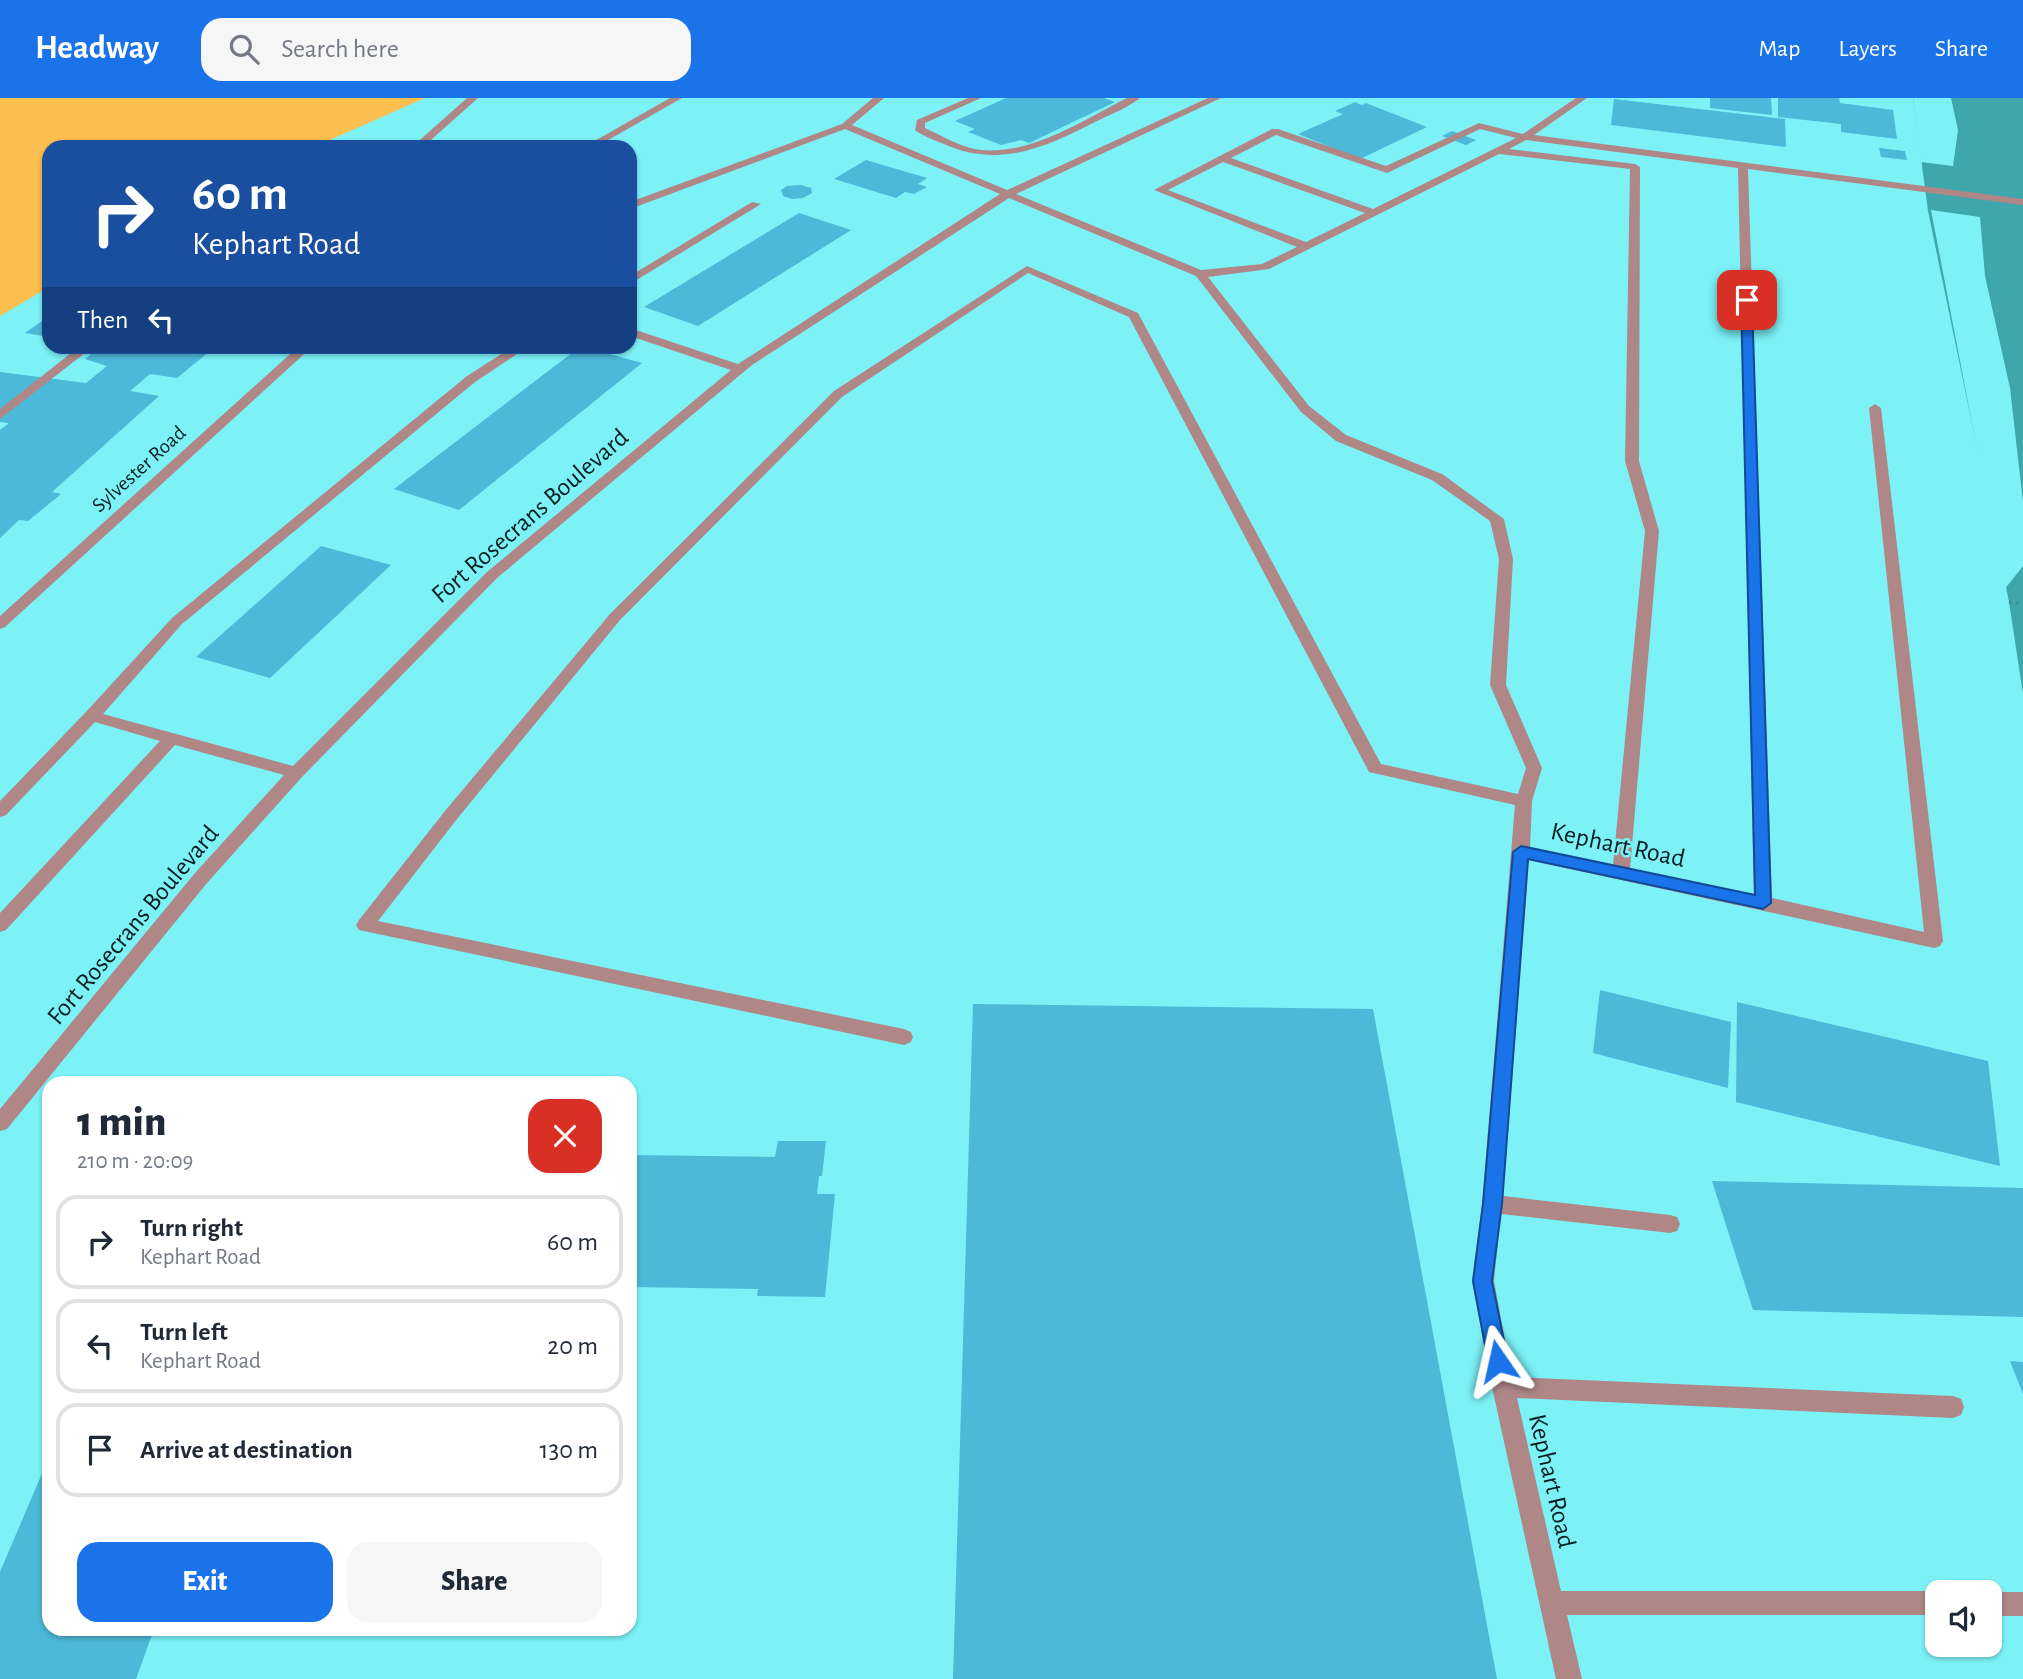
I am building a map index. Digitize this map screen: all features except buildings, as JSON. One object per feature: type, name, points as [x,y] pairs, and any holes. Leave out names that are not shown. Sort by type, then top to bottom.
[{"type":"street","points":[[425,140],[473,98]]},
{"type":"street","points":[[602,140],[677,98]]},
{"type":"street","points":[[637,203],[845,126],[879,98]]},
{"type":"street","points":[[976,98],[920,122],[920,130],[977,153],[1000,154],[1030,147],[1135,98]]},
{"type":"street","name":"Fort Rosecrans Boulevard","points":[[0,1123],[201,878],[296,773],[492,575],[740,369],[1009,193],[1216,98]]},
{"type":"street","points":[[845,126],[1200,274],[1265,267],[1500,151],[1582,98]]},
{"type":"street","points":[[1306,246],[1159,190],[1275,131],[1387,170],[1479,126],[1525,137],[2023,202]]},
{"type":"street","points":[[1500,151],[1635,167],[1632,461],[1652,531],[1638,661],[1621,872]]},
{"type":"street","points":[[1222,158],[1375,213]]},
{"type":"street","points":[[1743,167],[1763,903]]},
{"type":"street","points":[[637,277],[756,204]]},
{"type":"street","points":[[904,1037],[365,925],[451,815],[615,617],[838,394],[1027,269],[1134,315],[1375,768],[1524,801]]},
{"type":"street","points":[[1200,274],[1305,409],[1341,438],[1437,477],[1497,519],[1506,559],[1498,685],[1534,768],[1524,801],[1521,852]]},
{"type":"street","points":[[637,334],[740,369]]},
{"type":"street","points":[[0,415],[78,354]]},
{"type":"street","name":"Sylvester Road","points":[[0,624],[298,354]]},
{"type":"street","points":[[0,811],[92,716],[177,621],[471,379],[510,354]]},
{"type":"street","name":"Kephart Road","points":[[1569,1679],[1554,1603],[1503,1387],[1483,1281],[1492,1204],[1521,852],[1934,941],[1875,408]]},
{"type":"street","points":[[92,716],[296,773]]},
{"type":"street","points":[[0,925],[172,738]]},
{"type":"street","points":[[1492,1204],[1670,1224]]},
{"type":"street","points":[[1503,1387],[1953,1407]]},
{"type":"street","points":[[1554,1603],[1925,1604]]},
{"type":"street","points":[[2002,1604],[2023,1604]]},
{"type":"path","points":[[2009,601],[2023,604]]},
{"type":"shaded area","points":[[0,98],[425,98],[330,140],[42,140],[42,291],[0,316]]},
{"type":"water","points":[[1913,98],[2023,98],[2023,694],[2009,602],[1928,211]]},
{"type":"pier","points":[[1913,98],[1951,98],[1958,130],[1953,166],[1921,162]]},
{"type":"pier","points":[[1931,210],[1980,217],[1985,276],[2010,388],[2023,502],[2023,566],[2004,590]]},
{"type":"route","points":[[1498,1361],[1483,1281],[1492,1204],[1521,852],[1763,903],[1747,300]]}]
